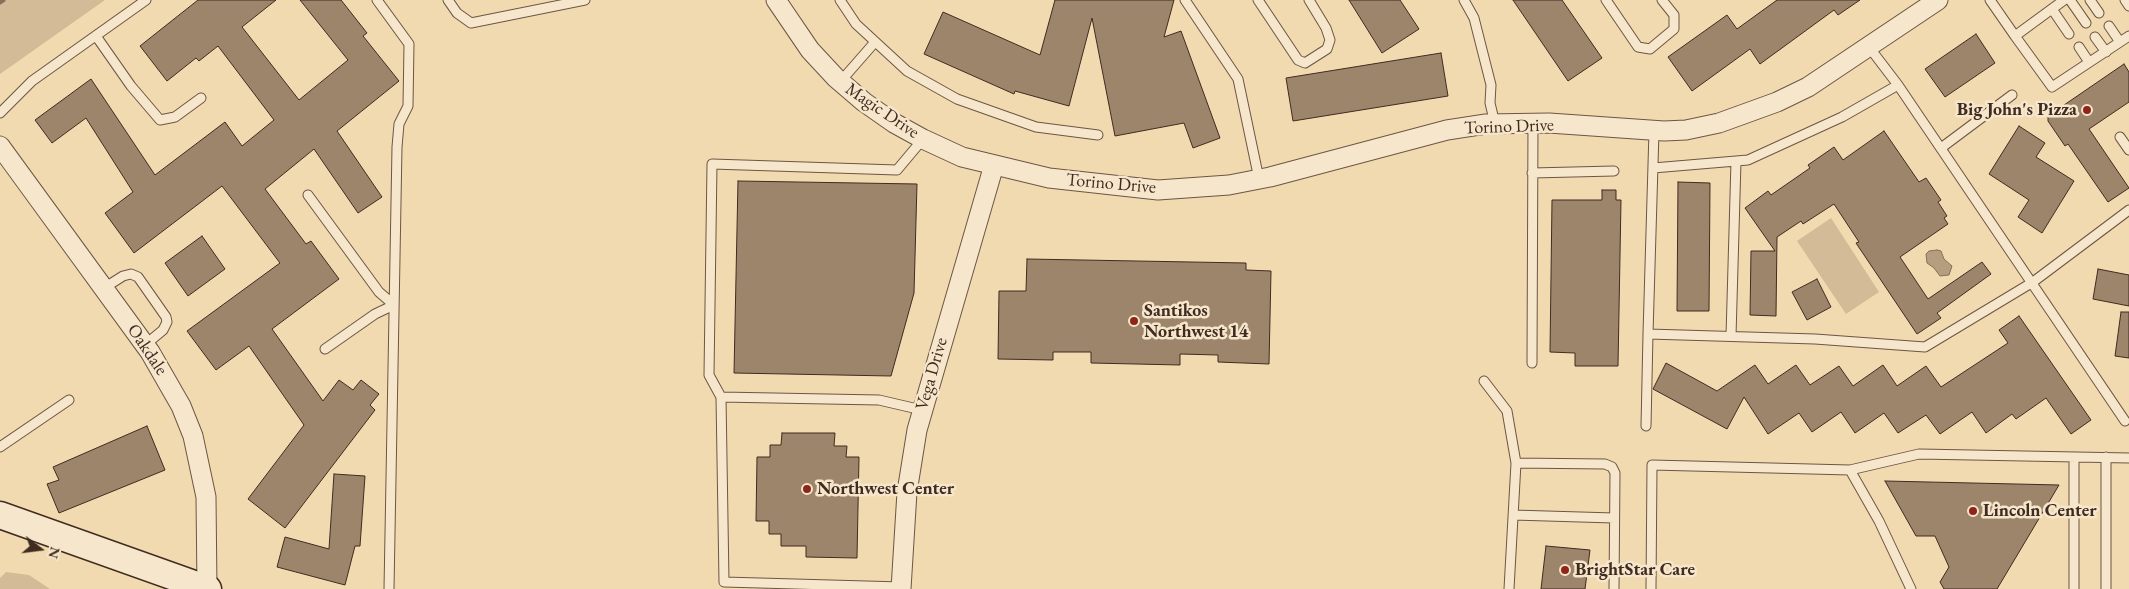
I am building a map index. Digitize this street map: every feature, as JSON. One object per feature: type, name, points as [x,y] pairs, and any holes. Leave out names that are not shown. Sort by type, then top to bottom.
[{"type":"main road","points":[[0,515],[208,589]]},
{"type":"street","name":"Magic Drive","points":[[776,0],[810,50],[840,82],[894,124],[962,157],[994,165]]},
{"type":"street","name":"Torino Drive","points":[[994,165],[1049,178],[1158,190],[1229,185],[1259,179],[1447,130],[1495,124],[1533,123],[1654,131],[1686,130],[1711,124],[1777,102],[1808,86],[1938,0]]},
{"type":"street","name":"Oakdale","points":[[0,146],[145,345],[167,378],[181,406],[193,436],[201,466],[207,514],[208,589]]},
{"type":"street","name":"Vega Drive","points":[[902,588],[906,492],[922,410],[994,165]]},
{"type":"lane","points":[[0,113],[32,81],[146,0]]},
{"type":"lane","points":[[377,0],[408,44],[408,106],[399,124],[397,147],[389,589]]},
{"type":"lane","points":[[448,0],[458,13],[470,23],[585,0]]},
{"type":"lane","points":[[455,0],[458,13]]},
{"type":"lane","points":[[840,0],[856,24],[907,71],[957,99],[1036,127],[1098,135]]},
{"type":"lane","points":[[1185,0],[1238,79],[1259,179]]},
{"type":"lane","points":[[1258,0],[1298,60],[1305,63],[1327,49],[1330,40],[1326,28],[1309,0]]},
{"type":"lane","points":[[1464,0],[1474,18],[1491,85],[1490,103],[1495,124]]},
{"type":"lane","points":[[1606,0],[1638,47],[1650,49],[1674,28],[1674,16],[1662,0]]},
{"type":"lane","points":[[1990,0],[2052,87],[2129,36]]},
{"type":"lane","points":[[2015,36],[2064,0]]},
{"type":"lane","points":[[2070,0],[2086,23]]},
{"type":"lane","points":[[2090,0],[2100,13]]},
{"type":"lane","points":[[2125,0],[2129,6]]},
{"type":"lane","points":[[2052,9],[2069,34]]},
{"type":"lane","points":[[2109,26],[2120,42]]},
{"type":"lane","points":[[96,36],[132,86],[160,120],[175,117],[201,98]]},
{"type":"lane","points":[[2095,37],[2106,52]]},
{"type":"lane","points":[[840,82],[875,42]]},
{"type":"lane","points":[[1869,47],[1898,84],[2125,421]]},
{"type":"lane","points":[[2079,47],[2089,62]]},
{"type":"lane","points":[[1653,168],[1748,160],[1842,117],[1898,84]]},
{"type":"lane","points":[[1941,148],[2012,95]]},
{"type":"lane","points":[[1532,363],[1533,123]]},
{"type":"lane","points":[[1646,426],[1654,131]]},
{"type":"lane","points":[[2120,137],[2129,150]]},
{"type":"lane","points":[[902,588],[724,585],[722,397],[709,375],[712,164],[897,170],[923,139]]},
{"type":"lane","points":[[1730,336],[1736,161]]},
{"type":"lane","points":[[1532,173],[1614,171]]},
{"type":"lane","points":[[308,194],[379,292],[394,305]]},
{"type":"lane","points":[[1648,334],[1815,339],[1926,347],[2033,282],[2129,210]]},
{"type":"lane","points":[[104,288],[123,276],[131,274],[138,277],[166,317],[167,322],[163,330],[145,345]]},
{"type":"lane","points":[[325,349],[375,314],[394,305]]},
{"type":"lane","points":[[1484,381],[1507,411],[1510,438],[1516,463],[1509,589]]},
{"type":"lane","points":[[722,397],[879,400],[922,410]]},
{"type":"lane","points":[[0,447],[69,400]]},
{"type":"lane","points":[[1650,589],[1652,464],[1850,470],[1919,454],[2129,458]]},
{"type":"lane","points":[[2074,457],[2074,589]]},
{"type":"lane","points":[[2106,457],[2106,589]]},
{"type":"lane","points":[[1516,463],[1605,464],[1612,467],[1615,474],[1614,589]]},
{"type":"lane","points":[[1850,470],[1879,521],[1911,589]]},
{"type":"lane","points":[[1513,515],[1614,518]]},
{"type":"shaded area","points":[[0,0],[105,0],[0,74]]},
{"type":"shaded area","points":[[1831,218],[1879,292],[1846,314],[1797,241]]},
{"type":"shaded area","points":[[1929,251],[1941,251],[1944,259],[1952,266],[1949,275],[1940,276],[1927,263],[1926,254]]},
{"type":"shaded area","points":[[6,572],[29,575],[50,589],[0,589],[0,578]]},
{"type":"building","points":[[198,0],[276,0],[242,27],[299,100],[348,60],[300,0],[341,0],[367,33],[363,36],[399,81],[337,131],[382,197],[358,213],[314,149],[265,189],[306,244],[311,241],[339,279],[272,329],[323,401],[339,380],[353,390],[361,380],[379,394],[370,405],[375,410],[285,528],[248,499],[304,425],[249,346],[216,370],[187,331],[280,263],[222,186],[134,253],[105,213],[133,192],[86,118],[52,143],[35,120],[91,79],[155,175],[225,122],[242,146],[274,120],[218,46],[199,61],[196,58],[167,81],[140,46]]},
{"type":"building","points":[[1055,0],[1174,0],[1164,37],[1181,31],[1220,138],[1193,148],[1184,123],[1115,136],[1092,18],[1069,106],[1015,91],[1014,94],[924,54],[943,12],[1040,55]]},
{"type":"building","points":[[1349,0],[1400,0],[1419,29],[1382,53]]},
{"type":"building","points":[[1513,0],[1562,0],[1602,58],[1568,81]]},
{"type":"building","points":[[1777,0],[1860,0],[1838,15],[1834,10],[1760,64],[1750,49],[1692,91],[1668,57],[1727,15],[1737,29]]},
{"type":"building","points":[[1976,34],[1995,63],[1945,97],[1925,69]]},
{"type":"building","points":[[1441,53],[1448,96],[1293,121],[1286,78]]},
{"type":"building","name":"Big John's Pizza","points":[[2124,64],[2129,72],[2129,102],[2089,129],[2129,188],[2108,202],[2068,144],[2065,146],[2048,121],[2048,116]]},
{"type":"building","points":[[2019,126],[2045,143],[2036,157],[2074,181],[2042,233],[2018,217],[2029,200],[1989,174]]},
{"type":"building","points":[[1884,131],[1919,182],[1926,178],[1941,200],[1938,202],[1947,216],[1944,218],[1948,224],[1900,257],[1928,299],[1982,262],[1991,274],[1937,313],[1941,318],[1917,334],[1856,243],[1859,242],[1834,204],[1803,224],[1801,221],[1777,237],[1776,316],[1750,315],[1751,251],[1775,251],[1745,208],[1768,191],[1771,195],[1810,168],[1808,165],[1834,147],[1843,160]]},
{"type":"building","points":[[738,181],[917,184],[914,293],[891,376],[734,373]]},
{"type":"building","points":[[1678,182],[1710,183],[1709,311],[1677,311]]},
{"type":"building","points":[[1602,190],[1616,190],[1616,200],[1621,200],[1618,366],[1575,366],[1575,353],[1550,352],[1552,200],[1602,200]]},
{"type":"building","points":[[202,236],[225,269],[188,296],[165,263]]},
{"type":"building","name":"Santikos Northwest 14","points":[[1027,259],[1246,263],[1246,270],[1271,271],[1269,364],[1218,362],[1218,355],[1180,354],[1180,365],[1091,363],[1091,352],[1053,352],[1053,360],[998,359],[999,291],[1026,291]]},
{"type":"building","points":[[2098,269],[2129,275],[2129,306],[2093,299]]},
{"type":"building","points":[[1817,279],[1831,307],[1807,320],[1792,292]]},
{"type":"building","points":[[2121,312],[2129,312],[2129,358],[2115,356]]},
{"type":"building","points":[[2019,316],[2091,420],[2071,434],[2046,398],[2016,419],[2012,414],[1986,433],[1972,412],[1940,434],[1926,415],[1898,433],[1884,413],[1855,433],[1841,412],[1812,432],[1799,413],[1768,434],[1744,397],[1727,429],[1653,389],[1666,363],[1717,391],[1755,365],[1768,384],[1796,365],[1810,385],[1839,366],[1853,386],[1883,365],[1897,386],[1926,366],[1941,387],[2008,343],[1999,330]]},
{"type":"building","points":[[147,426],[165,470],[59,513],[47,484],[59,480],[53,467]]},
{"type":"building","name":"Northwest Center","points":[[782,433],[835,433],[834,446],[847,446],[846,457],[859,457],[857,558],[806,557],[806,546],[781,546],[781,534],[769,534],[769,521],[756,521],[757,457],[770,457],[770,445],[781,445]]},
{"type":"building","points":[[334,474],[365,476],[360,546],[355,546],[345,585],[277,567],[285,537],[329,549]]},
{"type":"building","name":"Lincoln Center","points":[[1885,481],[2059,485],[1997,589],[1944,589],[1940,582],[1949,567],[1935,536],[1916,536]]},
{"type":"building","name":"BrightStar Care","points":[[1546,546],[1590,550],[1585,589],[1541,589]]},
{"type":"place","name":"Big John's Pizza","points":[[2087,110]]},
{"type":"place","name":"Santikos Northwest 14","points":[[1134,321]]},
{"type":"place","name":"Northwest Center","points":[[807,489]]},
{"type":"place","name":"Lincoln Center","points":[[1973,511]]},
{"type":"place","name":"BrightStar Care","points":[[1565,570]]}]
